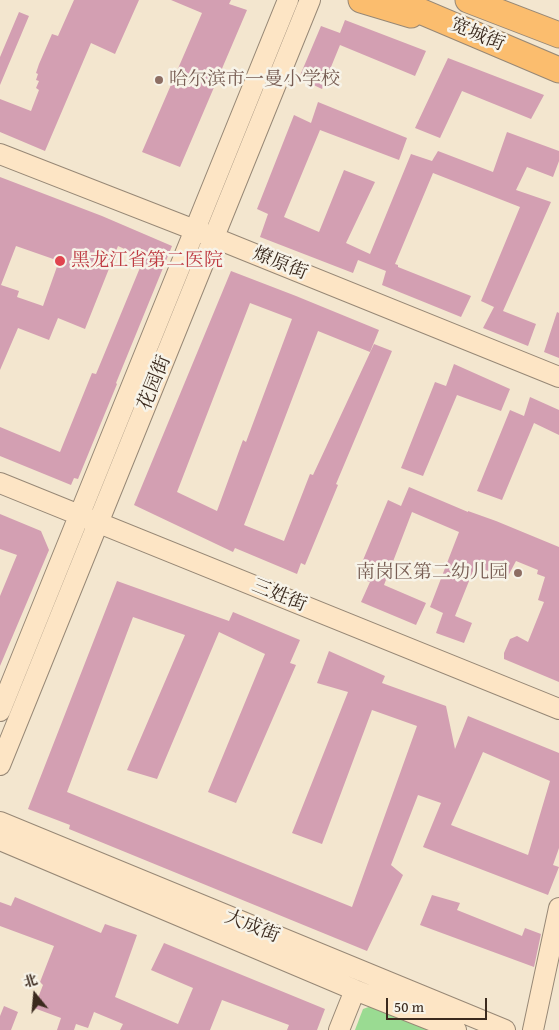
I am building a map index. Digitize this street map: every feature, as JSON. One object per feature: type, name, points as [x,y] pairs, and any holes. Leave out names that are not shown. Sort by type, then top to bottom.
[{"type":"highway","points":[[360,0],[476,35]]},
{"type":"highway","name":"宽城街","points":[[394,0],[559,70]]},
{"type":"highway","name":"宽城街","points":[[468,0],[559,36]]},
{"type":"main road","name":"花园街","points":[[0,711],[288,0]]},
{"type":"main road","name":"花园街","points":[[0,765],[310,0]]},
{"type":"main road","name":"燎原街","points":[[0,154],[559,376]]},
{"type":"main road","name":"三姓街","points":[[0,483],[559,709]]},
{"type":"main road","name":"大成街","points":[[0,822],[505,1030]]},
{"type":"main road","name":"大成街","points":[[0,840],[355,990],[456,1030]]},
{"type":"main road","points":[[533,1030],[559,908]]},
{"type":"main road","points":[[339,1030],[355,990]]},
{"type":"green space","points":[[380,1003],[445,1030],[355,1030],[363,1009]]},
{"type":"building","points":[[74,0],[139,0],[115,54],[91,43],[45,151],[0,132],[0,99],[31,111],[39,90],[36,88],[39,81],[36,80],[38,74],[36,73],[39,64],[52,34],[58,36]]},
{"type":"building","name":"哈尔滨市一曼小学校","points":[[171,0],[231,0],[229,4],[247,10],[180,167],[142,152],[202,13]]},
{"type":"building","points":[[19,12],[29,16],[0,85],[0,57]]},
{"type":"building","points":[[345,20],[426,51],[415,76],[340,45],[322,89],[299,78],[321,26],[340,33]]},
{"type":"building","points":[[448,58],[544,95],[531,119],[462,91],[440,138],[415,128]]},
{"type":"building","points":[[318,102],[407,138],[399,160],[320,130],[284,217],[319,232],[344,170],[375,182],[346,243],[370,254],[411,154],[432,161],[438,151],[493,172],[507,132],[559,151],[559,161],[553,177],[527,167],[516,190],[551,202],[503,311],[536,324],[528,346],[483,328],[494,307],[481,301],[520,207],[433,173],[395,264],[398,267],[471,296],[461,317],[382,285],[386,271],[358,260],[353,273],[260,237],[268,214],[257,209],[294,115],[311,123]]},
{"type":"building","points":[[0,177],[102,216],[172,246],[78,479],[74,478],[71,485],[0,456],[0,427],[60,452],[92,373],[96,374],[144,258],[118,246],[85,329],[58,318],[49,340],[18,328],[0,370]],"holes":[[[16,246],[59,261],[43,306],[17,297],[19,291],[1,285]]]},
{"type":"building","points":[[231,271],[379,330],[370,352],[318,331],[244,525],[284,541],[310,474],[313,475],[374,344],[392,351],[336,484],[338,485],[305,565],[301,563],[297,574],[235,548],[233,552],[134,505]],"holes":[[[250,303],[292,319],[246,442],[243,440],[217,511],[177,492]]]},
{"type":"building","points":[[557,312],[559,313],[559,358],[544,352]]},
{"type":"building","points":[[454,364],[510,389],[501,411],[457,395],[423,476],[401,468],[435,382],[446,386]]},
{"type":"building","points":[[530,397],[559,410],[559,435],[534,423],[502,500],[477,491],[510,410],[524,416]]},
{"type":"building","points":[[409,487],[559,547],[559,682],[504,659],[504,653],[510,639],[517,636],[528,642],[544,602],[538,600],[545,577],[537,574],[538,570],[516,561],[507,578],[475,566],[455,616],[472,623],[464,643],[436,633],[443,613],[430,607],[459,532],[412,512],[384,585],[426,603],[416,625],[361,602],[370,582],[356,577],[388,500],[401,506]]},
{"type":"building","points":[[0,514],[41,531],[49,550],[0,666],[0,596],[17,555],[0,549]]},
{"type":"building","points":[[117,581],[229,621],[233,612],[300,640],[290,663],[296,665],[236,803],[208,792],[265,654],[219,632],[157,779],[127,770],[185,635],[133,617],[67,792],[352,907],[417,726],[372,710],[322,844],[292,833],[348,692],[317,683],[329,651],[385,676],[382,683],[446,706],[455,749],[468,716],[559,753],[559,848],[553,865],[559,867],[548,895],[423,847],[441,803],[418,795],[391,865],[403,875],[367,951],[69,829],[70,825],[28,809]],"holes":[[[483,752],[550,781],[528,855],[451,825]]]},
{"type":"building","points":[[432,895],[460,903],[457,910],[522,936],[525,928],[541,934],[534,967],[420,925]]},
{"type":"building","points":[[15,897],[101,933],[105,924],[137,935],[115,997],[178,1024],[193,988],[151,970],[164,943],[325,1009],[317,1030],[287,1030],[289,1025],[222,1000],[210,1030],[120,1030],[123,1024],[94,1012],[88,1028],[76,1024],[74,1030],[57,1030],[61,1018],[34,1008],[43,985],[40,982],[54,946],[0,926],[0,902],[11,906]]},
{"type":"building","points":[[4,1006],[18,1012],[11,1030],[0,1030],[0,1016]]},
{"type":"place","name":"哈尔滨市一曼小学校","points":[[159,80]]},
{"type":"place","name":"黑龙江省第二医院","points":[[60,261]]},
{"type":"place","name":"南岗区第二幼儿园","points":[[518,573]]}]
